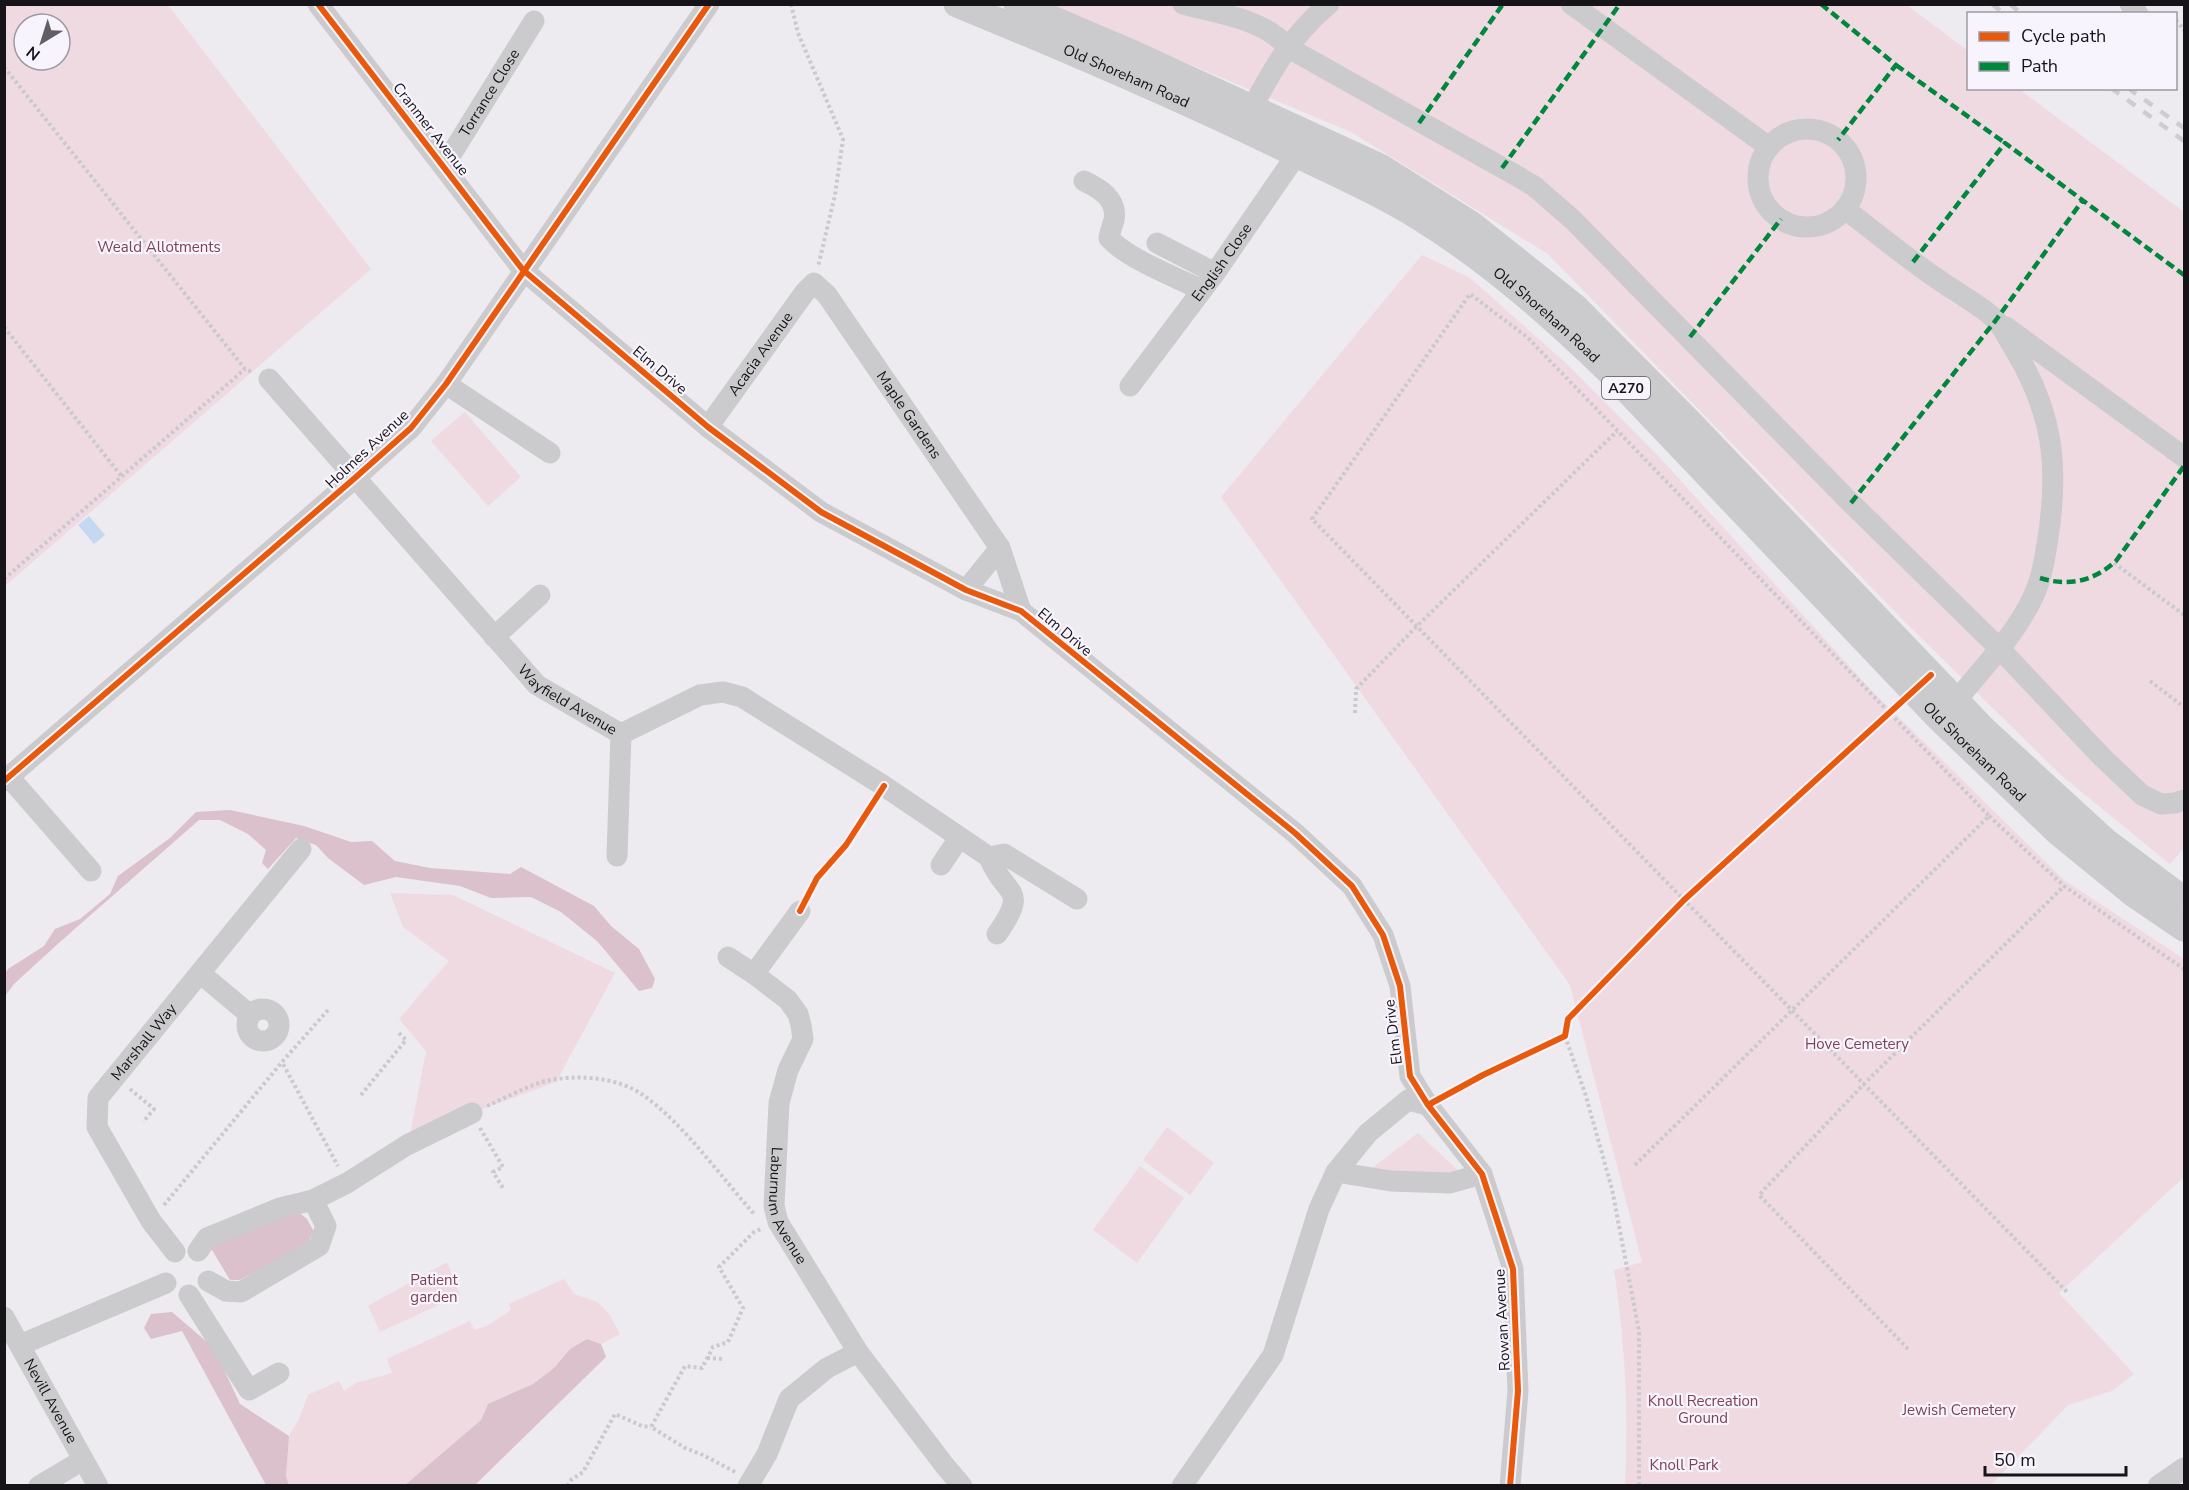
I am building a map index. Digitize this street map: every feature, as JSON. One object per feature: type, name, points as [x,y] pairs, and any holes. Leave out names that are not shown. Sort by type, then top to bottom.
[{"type":"main road","name":"Old Shoreham Road","points":[[957,4],[1247,117]]},
{"type":"main road","name":"Old Shoreham Road","points":[[1017,4],[1302,143],[1380,167],[1472,225],[1575,307],[1688,421],[2058,832],[2134,894],[2184,928]]},
{"type":"main road","name":"Old Shoreham Road","points":[[1302,143],[1345,176],[1423,220],[1503,276],[1556,320],[1610,372],[1915,691],[1985,731],[2105,841],[2184,900]]},
{"type":"street","name":"Cranmer Avenue","points":[[318,4],[523,270]]},
{"type":"street","name":"Holmes Avenue","points":[[7,779],[411,428],[446,384],[709,4]]},
{"type":"street","points":[[1183,4],[1217,11],[1279,36],[1287,47],[1534,186],[1556,204],[1851,503],[1999,648],[2102,758],[2151,801],[2161,804],[2184,800]]},
{"type":"street","points":[[1247,117],[1287,47],[1299,31],[1329,4]]},
{"type":"street","points":[[1571,4],[1769,147]]},
{"type":"street","name":"Torrance Close","points":[[444,166],[534,21]]},
{"type":"street","points":[[1810,129],[1825,132],[1838,140],[1848,151],[1855,165],[1856,181],[1853,196],[1845,209],[1834,218],[1815,225],[1794,225],[1781,219],[1769,208],[1761,194],[1758,178],[1761,162],[1769,147],[1780,137],[1794,130],[1810,129]]},
{"type":"street","name":"English Close","points":[[1130,386],[1215,273],[1302,143]]},
{"type":"street","points":[[1084,181],[1100,189],[1110,200],[1114,218],[1109,238],[1113,243],[1202,290]]},
{"type":"street","points":[[1845,209],[1913,262],[2184,458]]},
{"type":"street","points":[[1157,243],[1215,273]]},
{"type":"street","name":"Elm Drive","points":[[523,270],[708,427],[820,512],[966,590],[1021,611],[1286,826],[1352,886],[1383,935],[1400,986],[1410,1076],[1428,1105]]},
{"type":"street","name":"Acacia Avenue","points":[[708,427],[805,292],[814,283]]},
{"type":"street","name":"Maple Gardens","points":[[814,283],[827,295],[1000,548],[1021,611]]},
{"type":"street","points":[[1947,709],[1999,648],[2025,613],[2040,579],[2051,518],[2054,469],[2050,437],[2039,396],[2032,378],[1996,320]]},
{"type":"street","name":"Wayfield Avenue","points":[[269,379],[537,685],[621,734],[700,695],[723,692],[742,697],[884,786],[988,857]]},
{"type":"street","points":[[446,384],[549,453]]},
{"type":"street","points":[[966,590],[1000,548]]},
{"type":"street","points":[[494,637],[540,595]]},
{"type":"street","points":[[617,856],[621,734]]},
{"type":"street","points":[[7,779],[91,871]]},
{"type":"street","points":[[941,865],[959,838]]},
{"type":"street","name":"Marshall Way","points":[[175,1252],[151,1221],[97,1127],[98,1098],[300,849]]},
{"type":"street","points":[[997,934],[1010,915],[1014,904],[1012,892],[993,869],[988,857],[1004,854],[1077,898]]},
{"type":"street","points":[[754,974],[800,911]]},
{"type":"street","name":"Laburnum Avenue","points":[[728,957],[788,1000],[798,1014],[801,1025],[802,1039],[788,1070],[778,1103],[774,1206],[768,1220],[858,1352],[962,1485]]},
{"type":"street","points":[[200,973],[250,1015]]},
{"type":"street","points":[[1182,1485],[1273,1355],[1319,1209],[1336,1172],[1368,1133],[1408,1100],[1428,1105]]},
{"type":"street","name":"Rowan Avenue","points":[[1428,1105],[1482,1174],[1513,1269],[1518,1391],[1510,1485]]},
{"type":"street","points":[[198,1251],[207,1238],[280,1208],[313,1200],[347,1183],[407,1145],[472,1113]]},
{"type":"street","points":[[1336,1172],[1391,1180],[1450,1183],[1482,1174]]},
{"type":"street","points":[[208,1281],[226,1292],[241,1292],[319,1246],[326,1226],[313,1200]]},
{"type":"street","points":[[182,1249],[198,1251],[208,1264],[210,1272],[204,1288],[189,1295],[173,1291],[166,1283],[163,1270],[165,1263],[175,1252],[182,1249]]},
{"type":"street","points":[[20,1345],[166,1283]]},
{"type":"street","points":[[189,1295],[249,1390],[279,1373]]},
{"type":"street","name":"Nevill Avenue","points":[[4,1317],[98,1485]]},
{"type":"street","points":[[750,1483],[767,1454],[789,1399],[827,1368],[858,1352]]},
{"type":"street","points":[[39,1485],[83,1460]]},
{"type":"street","points":[[2158,1485],[2184,1468]]},
{"type":"path","points":[[791,4],[798,33],[843,140],[835,195],[814,283]]},
{"type":"path","points":[[4,67],[245,369],[269,379]]},
{"type":"path","points":[[2067,1292],[1791,1012],[1312,519],[1470,294],[1527,337],[1989,816],[2064,886],[2184,969]]},
{"type":"path","points":[[4,327],[122,477]]},
{"type":"path","points":[[4,579],[245,369]]},
{"type":"path","points":[[1355,713],[1356,689],[1416,627],[1617,431]]},
{"type":"path","points":[[2114,563],[2184,615]]},
{"type":"path","points":[[2150,681],[2184,707]]},
{"type":"path","points":[[1880,721],[1915,691]]},
{"type":"path","points":[[1635,1165],[1989,816]]},
{"type":"path","points":[[1908,1349],[1759,1195],[1863,1085],[2064,886]]},
{"type":"path","points":[[1675,908],[1692,892]]},
{"type":"path","points":[[151,1221],[282,1062],[328,1010]]},
{"type":"path","points":[[1566,1027],[1565,1036],[1585,1093],[1612,1189],[1639,1331],[1639,1485]]},
{"type":"path","points":[[360,1095],[406,1040],[397,1031]]},
{"type":"path","points":[[1555,1041],[1565,1036]]},
{"type":"path","points":[[282,1062],[347,1183]]},
{"type":"path","points":[[115,1077],[154,1109],[143,1122]]},
{"type":"path","points":[[503,1188],[493,1172],[503,1167],[472,1113],[541,1083],[567,1078],[608,1080],[642,1094],[676,1124],[768,1220],[719,1267],[743,1308],[728,1342],[713,1347],[702,1368],[685,1366],[651,1427]]},
{"type":"path","points":[[707,1358],[723,1359]]},
{"type":"path","points":[[567,1485],[583,1472],[615,1414],[642,1426],[651,1427],[750,1483]]},
{"type":"green space","name":"Weald Allotments","points":[[5,4],[168,5],[371,269],[5,586]]},
{"type":"green space","points":[[1049,5],[1907,5],[1967,50],[1967,90],[2020,90],[2184,212],[2184,848],[2170,864],[2062,776],[1911,628],[1548,254],[1351,132]]},
{"type":"green space","name":"Hove Cemetery","points":[[1422,255],[1470,278],[1569,366],[1660,458],[1873,692],[2064,880],[2184,959],[2184,1177],[2059,1293],[2134,1374],[2112,1391],[2068,1405],[1991,1485],[1625,1485],[1627,1431],[1625,1378],[1614,1270],[1642,1262],[1570,985],[1221,497]]},
{"type":"green space","points":[[465,412],[521,477],[488,506],[431,441]]},
{"type":"green space","points":[[390,893],[453,895],[615,973],[556,1082],[410,1135],[426,1051],[399,1019],[449,961],[403,927]]},
{"type":"green space","points":[[1167,1127],[1214,1163],[1190,1195],[1143,1160]]},
{"type":"green space","points":[[1418,1133],[1464,1176],[1364,1174]]},
{"type":"green space","points":[[1140,1166],[1184,1198],[1137,1263],[1093,1230]]},
{"type":"green space","name":"Patient garden","points":[[447,1262],[460,1295],[380,1332],[368,1306]]},
{"type":"green space","points":[[564,1279],[574,1294],[598,1302],[609,1314],[620,1334],[601,1344],[587,1339],[570,1349],[554,1368],[533,1384],[488,1404],[481,1420],[405,1485],[289,1485],[286,1477],[289,1436],[299,1419],[308,1395],[339,1381],[344,1391],[356,1383],[392,1373],[387,1359],[470,1321],[474,1330],[487,1326],[511,1310],[509,1304]]},
{"type":"shaded area","points":[[230,810],[304,826],[351,842],[372,841],[395,861],[430,868],[510,874],[521,867],[594,906],[611,926],[639,949],[655,979],[652,988],[639,991],[597,941],[561,912],[531,897],[491,898],[460,886],[396,877],[364,885],[328,858],[316,845],[296,838],[268,869],[262,863],[266,850],[248,834],[220,820],[199,820],[61,941],[14,984],[5,996],[5,973],[8,969],[44,946],[55,929],[80,919],[110,894],[118,876],[170,838],[196,812]]},
{"type":"shaded area","points":[[296,1210],[307,1219],[314,1232],[307,1243],[240,1280],[230,1280],[209,1245]]},
{"type":"shaded area","points":[[172,1312],[214,1348],[240,1404],[289,1436],[286,1477],[289,1485],[266,1485],[182,1331],[151,1339],[144,1328],[151,1314]]},
{"type":"shaded area","points":[[587,1339],[601,1344],[606,1357],[475,1485],[405,1485],[481,1420],[488,1404],[533,1384],[554,1368],[570,1349]]},
{"type":"water","points":[[89,516],[105,535],[94,544],[78,525]]},
{"type":"railway","points":[[1992,4],[2002,12]]},
{"type":"railway","points":[[2010,4],[2020,12]]},
{"type":"railway","points":[[2114,90],[2184,141]]},
{"type":"railway","points":[[2131,90],[2184,128]]},
{"type":"marked path","points":[[1419,123],[1503,4]]},
{"type":"marked path","points":[[1502,168],[1620,4]]},
{"type":"marked path","points":[[1821,4],[1896,65],[1838,140]]},
{"type":"marked path","points":[[1896,65],[2005,143]]},
{"type":"marked path","points":[[1913,262],[2005,143],[2184,275]]},
{"type":"marked path","points":[[1851,503],[1996,320],[2083,200]]},
{"type":"marked path","points":[[1690,337],[1781,219]]},
{"type":"marked path","points":[[2040,578],[2071,582],[2090,578],[2108,568],[2116,561],[2184,466]]},
{"type":"cycle path","points":[[318,4],[523,270],[708,427],[821,512],[966,590],[1021,611],[1295,833],[1352,886],[1383,935],[1400,986],[1410,1076],[1428,1105],[1482,1174],[1513,1269],[1518,1391],[1510,1486]]},
{"type":"cycle path","points":[[4,781],[411,428],[446,384],[709,4]]},
{"type":"cycle path","points":[[1428,1105],[1483,1075],[1565,1036],[1568,1019],[1684,900],[1931,675]]},
{"type":"cycle path","points":[[800,911],[817,878],[846,845],[884,786]]},
{"type":"park label","name":"Knoll Recreation Ground","points":[[1703,1410]]},
{"type":"park label","name":"Jewish Cemetery","points":[[1959,1410]]},
{"type":"park label","name":"Knoll Park","points":[[1684,1465]]}]
